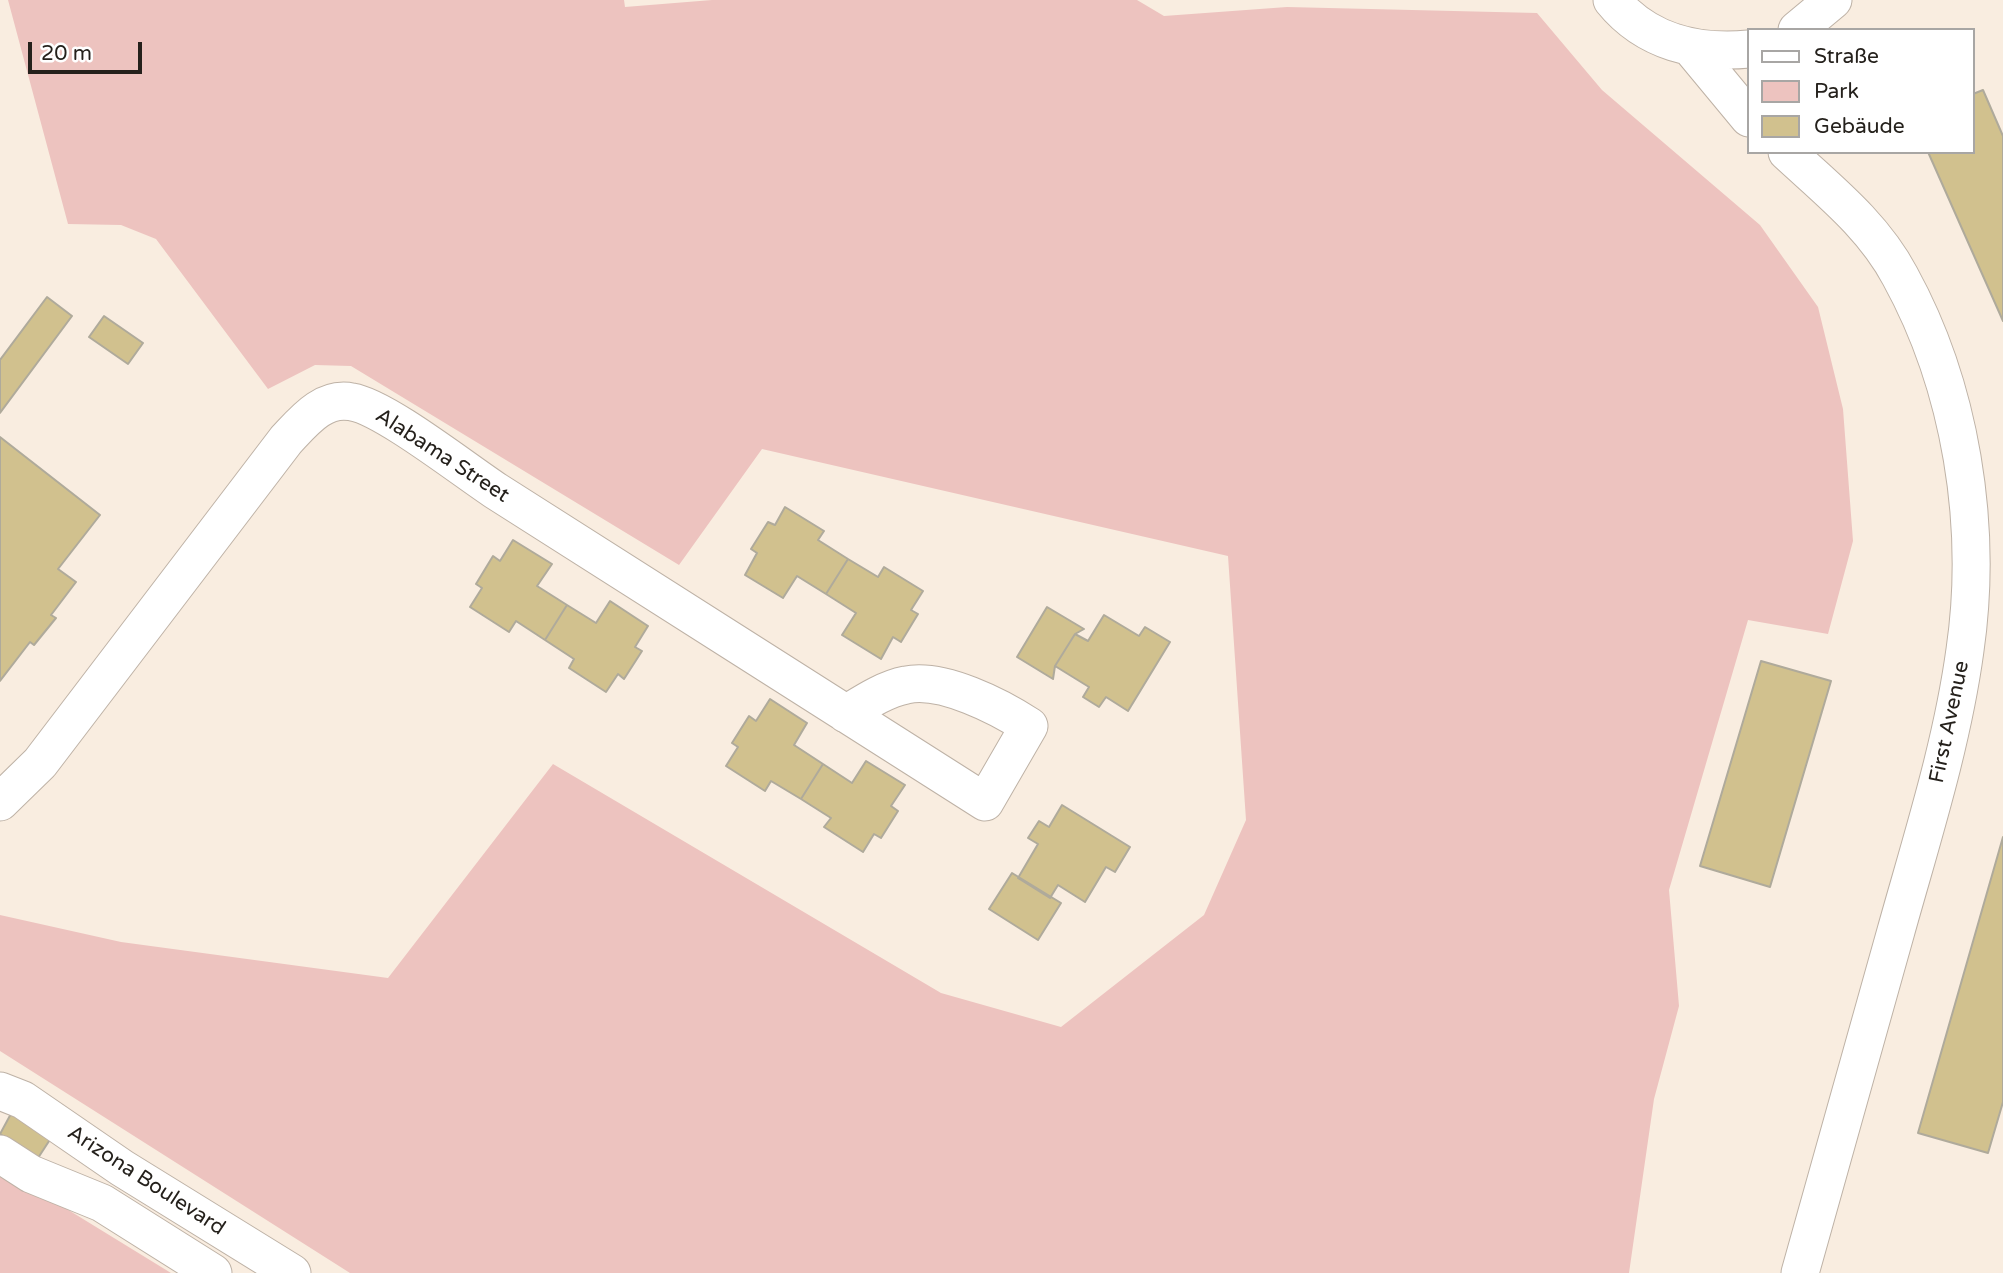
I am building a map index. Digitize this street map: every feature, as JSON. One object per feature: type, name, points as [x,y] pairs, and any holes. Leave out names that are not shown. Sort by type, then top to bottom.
[{"type":"street","points":[[1612,0],[1622,13],[1654,36],[1691,48],[1720,52],[1748,49]]},
{"type":"street","points":[[1803,28],[1833,0]]},
{"type":"street","points":[[1691,48],[1748,117]]},
{"type":"street","name":"First Avenue","points":[[1789,154],[1860,219],[1900,275],[1934,352],[1958,435],[1972,538],[1966,648],[1945,756],[1800,1273]]},
{"type":"street","name":"First Avenue","points":[[1813,154],[1829,190]]},
{"type":"street","name":"Alabama Street","points":[[0,802],[40,763],[286,440],[312,413],[332,403],[352,401],[381,415],[846,714]]},
{"type":"street","name":"Arizona Boulevard","points":[[0,1091],[23,1100],[122,1168],[292,1273]]},
{"type":"street","name":"Arizona Boulevard","points":[[0,1154],[31,1174],[102,1203],[213,1273]]},
{"type":"green space","points":[[8,0],[624,0],[625,7],[712,0],[1137,0],[1164,16],[1287,7],[1537,13],[1602,90],[1760,225],[1818,307],[1843,409],[1853,541],[1828,634],[1748,620],[1669,890],[1679,1006],[1654,1099],[1629,1273],[350,1273],[0,1051],[0,915],[121,942],[388,978],[553,764],[941,993],[1061,1027],[1204,915],[1246,820],[1228,556],[762,449],[679,565],[351,366],[315,365],[268,389],[156,239],[121,225],[68,224]]},
{"type":"green space","points":[[0,1168],[171,1273],[0,1273]]},
{"type":"building","points":[[1983,90],[2003,136],[2003,321],[1929,154],[1975,154],[1975,93]]},
{"type":"building","points":[[47,297],[72,316],[0,413],[0,360]]},
{"type":"building","points":[[104,316],[143,343],[128,364],[89,337]]},
{"type":"building","points":[[0,437],[100,515],[58,569],[76,582],[51,615],[56,618],[34,645],[30,642],[0,681]]},
{"type":"building","points":[[785,507],[824,531],[818,540],[848,559],[826,594],[797,576],[783,598],[745,575],[757,553],[751,549],[768,522],[775,525]]},
{"type":"building","points":[[513,540],[552,564],[537,586],[567,605],[545,640],[516,621],[509,632],[470,607],[482,588],[476,584],[493,556],[500,561]]},
{"type":"building","points":[[848,559],[878,577],[884,567],[923,591],[911,610],[918,614],[901,642],[893,637],[881,659],[842,635],[856,613],[826,594]]},
{"type":"building","points":[[610,601],[648,626],[635,647],[642,651],[624,679],[618,674],[606,692],[569,668],[574,659],[545,640],[567,605],[596,623]]},
{"type":"building","points":[[1047,607],[1084,629],[1075,634],[1055,666],[1053,679],[1017,657]]},
{"type":"building","points":[[1104,615],[1139,636],[1145,627],[1170,642],[1128,711],[1106,697],[1099,707],[1083,697],[1089,687],[1055,666],[1075,634],[1088,641]]},
{"type":"building","points":[[1761,661],[1831,681],[1770,887],[1700,866]]},
{"type":"building","points":[[770,699],[807,723],[794,745],[823,764],[801,799],[771,781],[765,791],[726,766],[738,747],[732,743],[749,716],[756,721]]},
{"type":"building","points":[[866,761],[905,785],[891,806],[898,811],[881,838],[874,834],[863,852],[824,827],[831,818],[801,799],[823,764],[852,783]]},
{"type":"building","points":[[1062,805],[1130,847],[1115,872],[1106,867],[1085,902],[1058,885],[1050,898],[1018,878],[1038,844],[1028,838],[1039,821],[1049,827]]},
{"type":"building","points":[[2003,837],[2003,1102],[1988,1153],[1918,1133]]},
{"type":"building","points":[[1012,873],[1061,903],[1038,940],[989,909]]},
{"type":"building","points":[[13,1110],[53,1135],[38,1158],[0,1134]]}]
